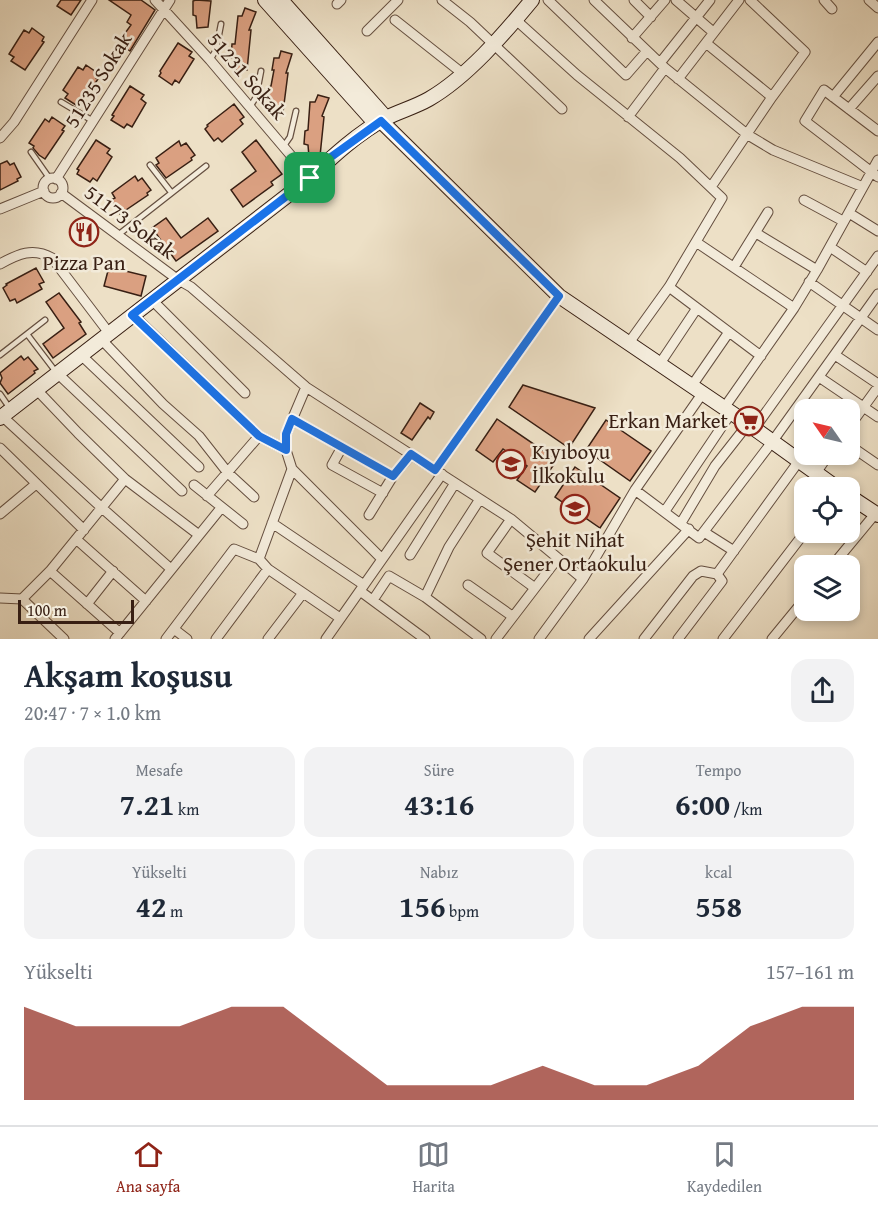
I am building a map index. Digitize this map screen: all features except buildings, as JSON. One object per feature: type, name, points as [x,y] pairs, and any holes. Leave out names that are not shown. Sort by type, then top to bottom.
[{"type":"main road","points":[[265,0],[381,121],[559,296],[794,457]]},
{"type":"main road","points":[[281,0],[381,121]]},
{"type":"main road","points":[[4,414],[310,178],[331,157],[381,121],[428,99],[462,73],[516,20],[531,0]]},
{"type":"main road","points":[[805,465],[822,477]]},
{"type":"main road","points":[[860,503],[877,515]]},
{"type":"street","points":[[0,138],[14,122],[92,0]]},
{"type":"street","name":"51231 Sokak","points":[[155,0],[210,60],[310,178]]},
{"type":"street","name":"51235 Sokak","points":[[53,179],[170,0]]},
{"type":"street","points":[[367,31],[398,0]]},
{"type":"street","points":[[442,0],[454,3],[492,45],[562,109]]},
{"type":"street","points":[[548,0],[626,75],[647,51]]},
{"type":"street","points":[[594,0],[663,66],[748,135],[773,150],[863,187]]},
{"type":"street","points":[[634,0],[651,17]]},
{"type":"street","points":[[632,38],[665,0]]},
{"type":"street","points":[[676,0],[713,32]]},
{"type":"street","points":[[628,117],[710,0]]},
{"type":"street","points":[[678,79],[739,0]]},
{"type":"street","points":[[711,187],[805,52],[750,0]]},
{"type":"street","points":[[824,0],[831,9]]},
{"type":"street","points":[[869,0],[878,8]]},
{"type":"street","points":[[395,20],[462,73]]},
{"type":"street","points":[[516,20],[577,75],[680,158],[722,198],[669,287],[628,344]]},
{"type":"street","points":[[833,97],[878,42]]},
{"type":"street","points":[[706,43],[772,97]]},
{"type":"street","points":[[849,109],[878,76]]},
{"type":"street","points":[[874,174],[805,121],[824,90],[878,131]]},
{"type":"street","points":[[665,512],[817,270],[863,187],[874,174],[878,160]]},
{"type":"street","points":[[53,179],[63,186],[61,193],[53,198],[47,196],[44,191],[45,182],[53,179]]},
{"type":"street","points":[[0,208],[44,191]]},
{"type":"street","name":"51173 Sokak","points":[[61,193],[192,288],[306,387],[511,519],[583,579]]},
{"type":"street","points":[[804,200],[878,231]]},
{"type":"street","points":[[734,267],[768,212]]},
{"type":"street","points":[[756,233],[817,270]]},
{"type":"street","points":[[696,242],[794,308]]},
{"type":"street","points":[[830,247],[867,272]]},
{"type":"street","points":[[0,264],[18,254],[27,252],[43,253],[52,258],[105,336],[163,404],[199,436],[228,473],[254,497]]},
{"type":"street","points":[[589,639],[685,526],[715,466],[751,427],[878,256]]},
{"type":"street","points":[[809,282],[878,330]]},
{"type":"street","points":[[669,287],[761,356]]},
{"type":"street","points":[[807,399],[819,378],[878,294]]},
{"type":"street","points":[[326,639],[559,296]]},
{"type":"street","points":[[152,300],[245,393]]},
{"type":"street","points":[[659,365],[697,308]]},
{"type":"street","points":[[132,315],[259,436],[286,450]]},
{"type":"street","points":[[542,638],[583,579],[697,390],[729,332]]},
{"type":"street","points":[[81,355],[199,467]]},
{"type":"street","points":[[835,355],[878,385],[860,411]]},
{"type":"street","points":[[56,372],[182,491]]},
{"type":"street","points":[[819,378],[878,417]]},
{"type":"street","points":[[306,387],[286,434],[286,450],[292,469],[382,559]]},
{"type":"street","points":[[36,389],[125,479],[199,535]]},
{"type":"street","points":[[4,414],[102,508],[171,569]]},
{"type":"street","points":[[636,490],[699,538],[772,442],[794,418]]},
{"type":"street","points":[[292,419],[393,476]]},
{"type":"street","points":[[207,496],[259,436]]},
{"type":"street","points":[[342,447],[332,465],[383,493]]},
{"type":"street","points":[[0,448],[84,530]]},
{"type":"street","points":[[860,453],[878,465]]},
{"type":"street","points":[[369,515],[393,476],[411,454]]},
{"type":"street","points":[[717,574],[796,465]]},
{"type":"street","points":[[816,473],[821,465]]},
{"type":"street","points":[[259,559],[292,469]]},
{"type":"street","points":[[21,599],[50,571],[125,479]]},
{"type":"street","points":[[410,555],[455,483]]},
{"type":"street","points":[[0,514],[36,484]]},
{"type":"street","points":[[195,485],[243,524]]},
{"type":"street","points":[[424,597],[449,547],[480,499]]},
{"type":"street","points":[[50,571],[87,604],[117,636],[221,508]]},
{"type":"street","points":[[842,555],[877,515]]},
{"type":"street","points":[[511,519],[487,553],[535,588]]},
{"type":"street","points":[[272,523],[362,588],[373,600],[425,639]]},
{"type":"street","points":[[704,532],[734,551]]},
{"type":"street","points":[[76,539],[146,601]]},
{"type":"street","points":[[723,639],[797,543]]},
{"type":"street","points":[[166,639],[234,549],[259,559],[268,569],[340,618]]},
{"type":"street","points":[[496,639],[512,615],[558,558]]},
{"type":"street","points":[[216,639],[268,569]]},
{"type":"street","points":[[644,639],[693,576],[701,571],[717,574],[722,582],[678,639]]},
{"type":"street","points":[[87,604],[113,572]]},
{"type":"street","points":[[373,600],[389,576],[424,597],[481,639]]},
{"type":"street","points":[[468,585],[512,615]]},
{"type":"street","points":[[273,638],[303,593]]},
{"type":"street","points":[[0,598],[21,599],[64,639]]},
{"type":"street","points":[[772,639],[794,612]]},
{"type":"street","points":[[174,629],[187,639]]},
{"type":"lane","points":[[210,60],[216,50],[221,24]]},
{"type":"lane","points":[[250,107],[256,97],[261,71]]},
{"type":"lane","points":[[61,102],[93,121]]},
{"type":"lane","points":[[284,147],[290,136],[296,111]]},
{"type":"lane","points":[[30,152],[53,179]]},
{"type":"lane","points":[[150,165],[171,192]]},
{"type":"lane","points":[[118,235],[206,166]]},
{"type":"lane","points":[[0,355],[45,320]]},
{"type":"lane","points":[[27,334],[56,372]]},
{"type":"lane","points":[[0,394],[4,414]]},
{"type":"place","name":"Pizza Pan","points":[[84,232]]},
{"type":"place","name":"Erkan Market","points":[[749,421]]},
{"type":"place","name":"Kıyıboyu İlkokulu","points":[[511,464]]},
{"type":"place","name":"Şehit Nihat Şener Ortaokulu","points":[[575,509]]},
{"type":"route","points":[[381,121],[513,248],[559,296],[435,470],[411,454],[393,476],[292,419],[286,434],[286,450],[259,436],[132,315],[310,178],[331,157],[381,121]]}]
